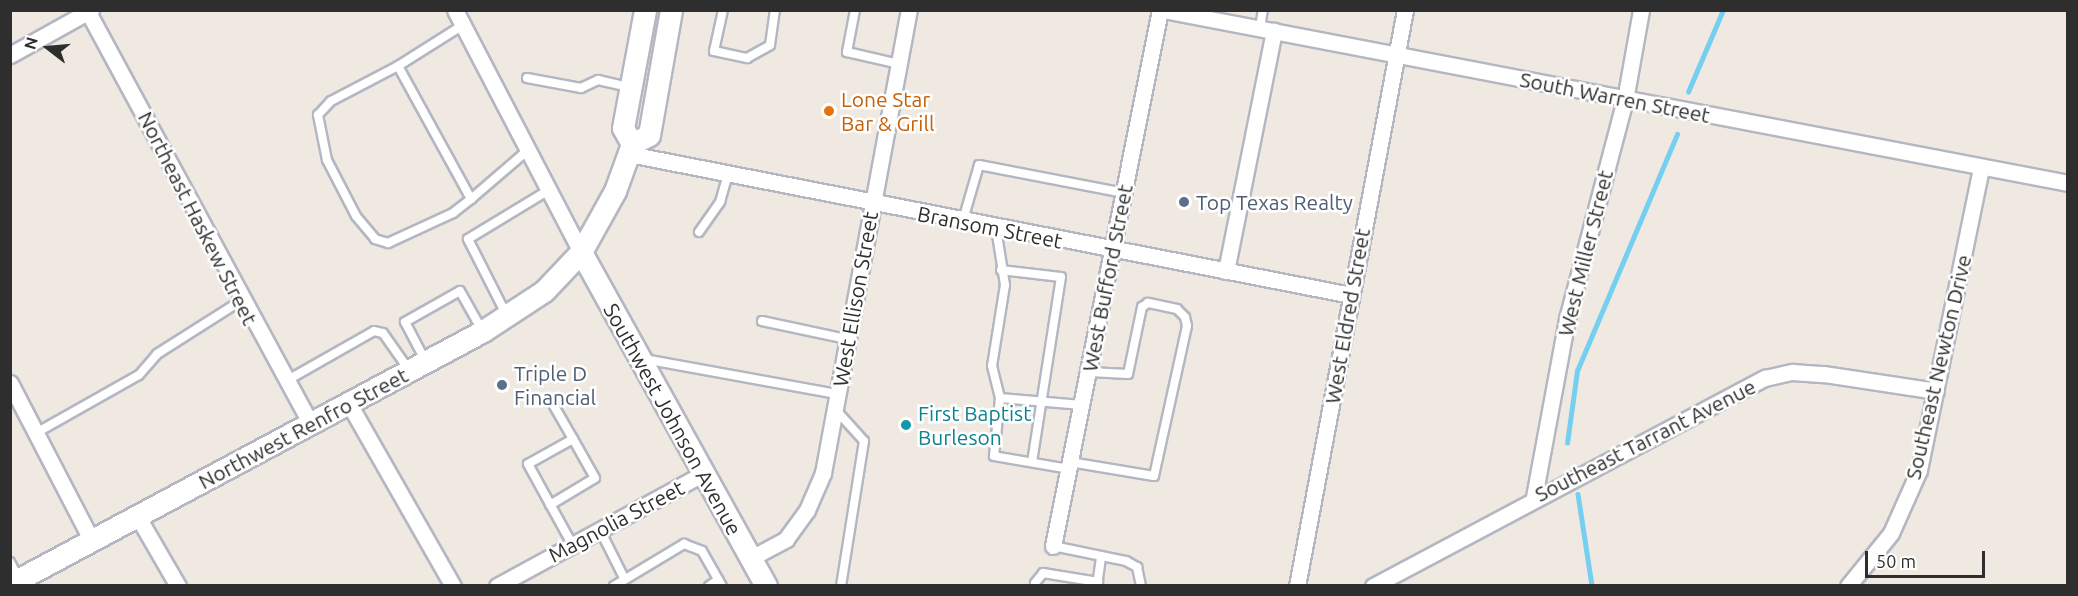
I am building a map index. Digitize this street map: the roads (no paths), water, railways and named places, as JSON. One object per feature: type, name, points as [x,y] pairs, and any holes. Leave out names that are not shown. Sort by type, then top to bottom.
[{"type":"main road","points":[[645,10],[623,128],[631,149],[649,135],[671,10]]},
{"type":"main road","name":"Northwest Renfro Street","points":[[23,575],[138,517],[483,331],[544,291],[581,252],[615,191],[631,149]]},
{"type":"main road","name":"Southwest Johnson Avenue","points":[[581,252],[766,585]]},
{"type":"street","points":[[455,10],[581,252]]},
{"type":"street","name":"West Ellison Street","points":[[751,558],[786,538],[807,510],[823,472],[909,10]]},
{"type":"street","name":"South Warren Street","points":[[1161,10],[2067,183]]},
{"type":"street","name":"West Bufford Street","points":[[1053,546],[1161,10]]},
{"type":"street","name":"West Eldred Street","points":[[1297,585],[1405,10]]},
{"type":"street","name":"West Miller Street","points":[[1534,497],[1567,319],[1625,100],[1641,10]]},
{"type":"street","points":[[10,56],[90,11]]},
{"type":"street","name":"Northeast Haskew Street","points":[[90,11],[309,423]]},
{"type":"street","points":[[1226,272],[1267,30]]},
{"type":"street","name":"Bransom Street","points":[[631,149],[728,174],[872,205],[1351,295]]},
{"type":"street","name":"Southeast Newton Drive","points":[[1848,585],[1891,533],[1919,470],[1981,167]]},
{"type":"street","name":"Southeast Tarrant Avenue","points":[[1373,585],[1534,497],[1765,378],[1792,372],[1824,374],[1936,392]]},
{"type":"street","points":[[10,383],[92,541]]},
{"type":"street","points":[[348,402],[453,585]]},
{"type":"street","name":"Magnolia Street","points":[[496,585],[704,473]]},
{"type":"street","points":[[138,517],[177,585]]},
{"type":"lane","points":[[723,10],[714,51],[747,58],[770,45],[775,10]]},
{"type":"lane","points":[[855,10],[847,52],[899,64]]},
{"type":"lane","points":[[1263,10],[1267,30]]},
{"type":"lane","points":[[463,25],[398,66],[331,101],[318,115],[327,160],[356,216],[375,239],[388,243],[453,213],[528,150]]},
{"type":"lane","points":[[398,66],[471,199]]},
{"type":"lane","points":[[527,78],[581,88],[598,80],[630,88]]},
{"type":"lane","points":[[962,222],[979,165],[1125,193]]},
{"type":"lane","points":[[699,232],[720,202],[728,174]]},
{"type":"lane","points":[[507,316],[468,239],[549,190]]},
{"type":"lane","points":[[996,228],[1005,285],[992,366],[1000,398],[994,456],[1154,476],[1185,317],[1177,309],[1148,303],[1142,307],[1128,374],[1089,372]]},
{"type":"lane","points":[[1001,270],[1061,277],[1032,462]]},
{"type":"lane","points":[[417,366],[405,322],[459,291],[483,331]]},
{"type":"lane","points":[[36,433],[139,375],[157,354],[242,300]]},
{"type":"lane","points":[[762,321],[847,339]]},
{"type":"lane","points":[[285,381],[374,331],[383,333],[417,366]]},
{"type":"lane","points":[[640,358],[836,401],[864,441],[841,585]]},
{"type":"lane","points":[[1000,398],[1082,405]]},
{"type":"lane","points":[[550,505],[595,478],[554,406]]},
{"type":"lane","points":[[572,544],[528,464],[573,439]]},
{"type":"lane","points":[[600,530],[624,578]]},
{"type":"lane","points":[[614,585],[684,544],[702,551],[720,583],[709,585]]},
{"type":"lane","points":[[1053,546],[1101,556],[1137,567],[1141,585]]},
{"type":"lane","points":[[1035,584],[1043,573],[1097,584],[1101,556]]},
{"type":"waterway","points":[[1688,92],[1723,10]]},
{"type":"waterway","points":[[1567,443],[1577,371],[1677,134]]},
{"type":"waterway","points":[[1578,494],[1592,586]]},
{"type":"place","name":"Lone Star Bar & Grill","points":[[829,111]]},
{"type":"place","name":"Top Texas Realty","points":[[1184,202]]},
{"type":"place","name":"Triple D Financial","points":[[502,385]]},
{"type":"place","name":"First Baptist Burleson","points":[[906,425]]}]
